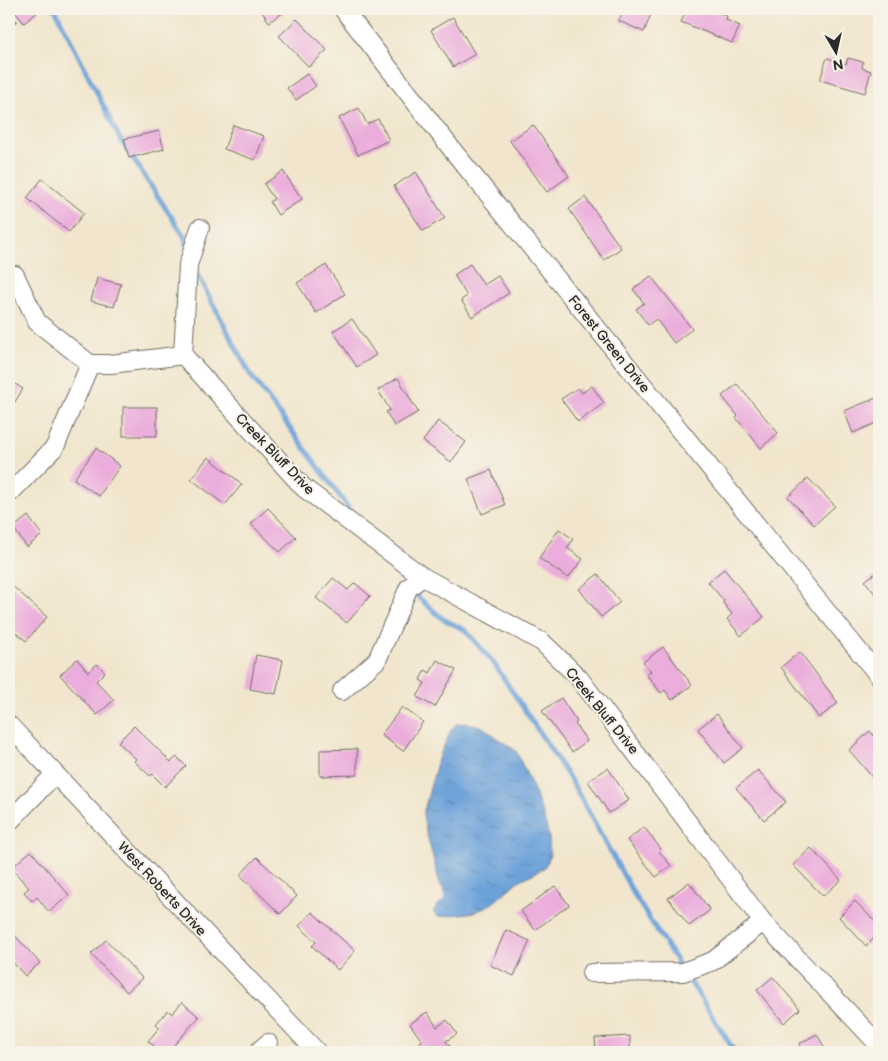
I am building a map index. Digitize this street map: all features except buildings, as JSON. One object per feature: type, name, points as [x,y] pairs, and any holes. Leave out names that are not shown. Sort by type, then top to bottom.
[{"type":"street","name":"Forest Green Drive","points":[[343,9],[454,152],[879,676]]},
{"type":"street","points":[[15,275],[37,322],[90,364],[111,364],[183,356],[188,265],[200,228]]},
{"type":"street","name":"Creek Bluff Drive","points":[[183,356],[304,488],[423,577],[542,642],[579,678],[763,922],[879,1045]]},
{"type":"street","points":[[9,494],[55,447],[90,364]]},
{"type":"street","points":[[342,691],[377,660],[409,587],[423,577]]},
{"type":"street","name":"West Roberts Drive","points":[[9,725],[317,1052]]},
{"type":"street","points":[[9,822],[55,774]]},
{"type":"street","points":[[590,972],[683,972],[714,961],[763,922]]},
{"type":"water","points":[[468,723],[481,726],[516,751],[543,815],[549,837],[550,856],[544,868],[517,882],[493,903],[476,912],[438,917],[433,912],[445,899],[444,890],[440,884],[423,814],[438,759],[451,730],[456,724]]},
{"type":"waterway","points":[[55,9],[120,139],[184,236],[188,248]]},
{"type":"waterway","points":[[194,268],[250,374],[356,518]]},
{"type":"waterway","points":[[385,557],[419,598],[443,619],[465,630],[493,662],[572,782],[636,898],[681,968]]},
{"type":"waterway","points":[[686,975],[735,1052]]}]
